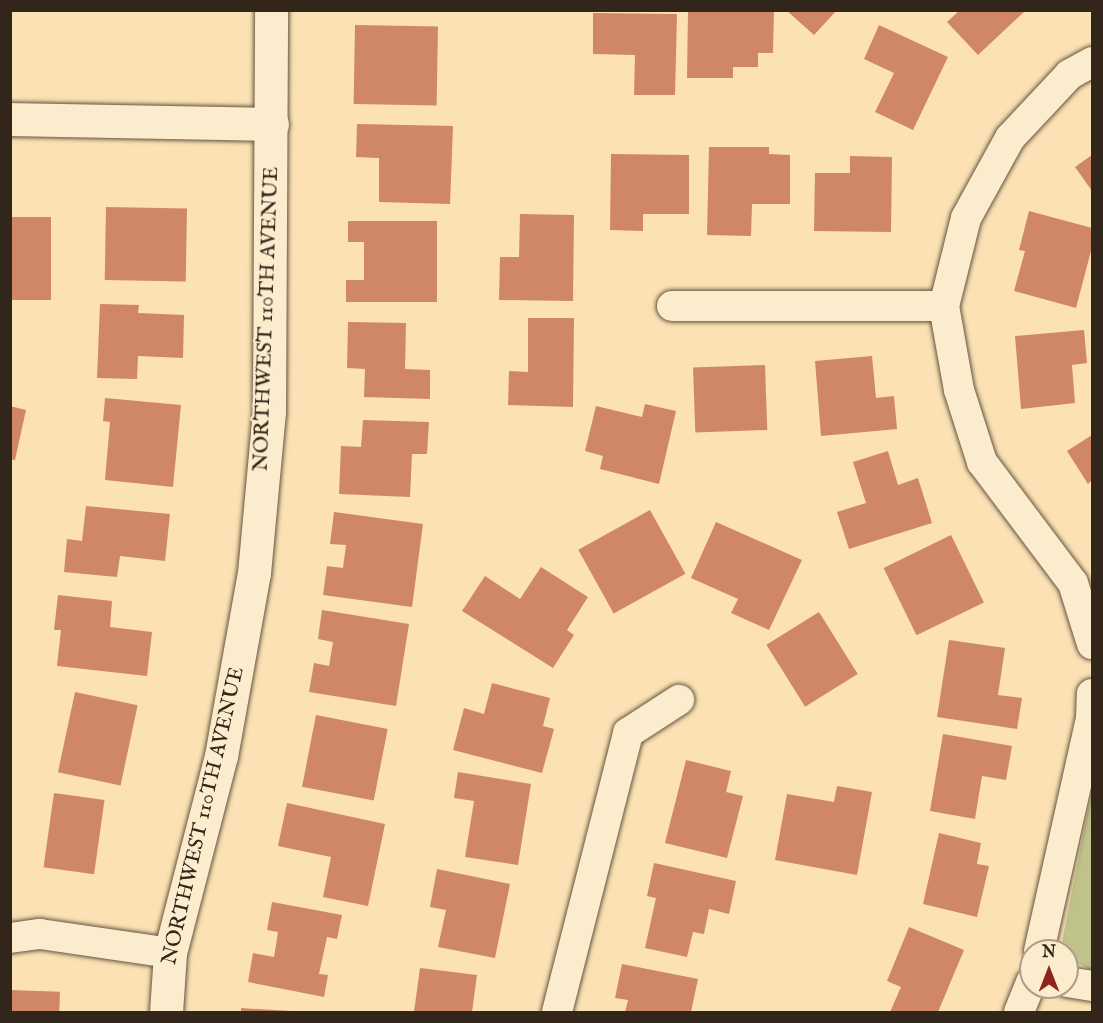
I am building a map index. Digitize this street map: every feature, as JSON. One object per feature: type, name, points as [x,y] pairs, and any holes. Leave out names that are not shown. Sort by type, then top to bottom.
[{"type":"street","name":"NORTHWEST 110TH AVENUE","points":[[166,1012],[170,953],[221,756],[254,573],[269,412],[271,10]]},
{"type":"street","points":[[1092,62],[1069,75],[1010,138],[966,218],[944,306],[959,390],[982,462],[1072,584],[1092,644]]},
{"type":"street","points":[[10,119],[272,124]]},
{"type":"street","points":[[672,306],[944,306]]},
{"type":"street","points":[[1042,939],[1091,718],[1092,694]]},
{"type":"street","points":[[557,1012],[628,733],[679,700]]},
{"type":"street","points":[[10,938],[40,934],[170,953]]},
{"type":"green space","points":[[1092,790],[1092,971],[1079,964],[1079,939],[1063,939]]},
{"type":"building","points":[[688,10],[774,11],[773,53],[758,53],[758,67],[733,67],[733,78],[687,78]]},
{"type":"building","points":[[786,10],[837,10],[814,35]]},
{"type":"building","points":[[960,10],[1026,10],[978,55],[947,22]]},
{"type":"building","points":[[593,13],[677,14],[675,95],[634,95],[635,55],[593,54]]},
{"type":"building","points":[[355,25],[438,26],[437,105],[354,104]]},
{"type":"building","points":[[879,25],[948,57],[913,130],[875,112],[894,73],[864,59]]},
{"type":"building","points":[[357,124],[453,126],[450,204],[379,202],[379,158],[356,157]]},
{"type":"building","points":[[709,147],[769,147],[769,154],[790,155],[790,204],[752,204],[751,236],[707,235]]},
{"type":"building","points":[[611,154],[689,155],[689,214],[643,214],[643,231],[610,230]]},
{"type":"building","points":[[1092,155],[1092,191],[1075,167]]},
{"type":"building","points":[[850,156],[892,157],[891,232],[814,231],[815,173],[850,173]]},
{"type":"building","points":[[106,207],[187,208],[186,281],[105,280]]},
{"type":"building","points":[[1029,211],[1092,228],[1092,247],[1076,308],[1014,291],[1025,251],[1019,250]]},
{"type":"building","points":[[520,214],[574,215],[573,301],[499,300],[500,257],[519,257]]},
{"type":"building","points":[[10,217],[51,217],[51,300],[10,300]]},
{"type":"building","points":[[348,221],[437,221],[437,302],[346,302],[346,280],[364,280],[364,242],[348,242]]},
{"type":"building","points":[[100,304],[139,305],[138,313],[184,315],[183,358],[138,356],[137,379],[97,378]]},
{"type":"building","points":[[528,318],[574,318],[573,407],[508,405],[509,371],[528,372]]},
{"type":"building","points":[[348,322],[406,323],[405,369],[430,370],[430,399],[364,397],[365,369],[347,368]]},
{"type":"building","points":[[1084,330],[1087,363],[1072,365],[1075,403],[1021,409],[1015,336]]},
{"type":"building","points":[[872,356],[876,398],[894,396],[897,429],[821,436],[815,361]]},
{"type":"building","points":[[765,365],[767,430],[695,432],[693,368]]},
{"type":"building","points":[[105,398],[181,405],[173,487],[105,480],[110,422],[103,421]]},
{"type":"building","points":[[645,404],[676,411],[659,484],[600,469],[603,456],[585,451],[596,406],[642,417]]},
{"type":"building","points":[[10,406],[26,410],[15,460],[10,459]]},
{"type":"building","points":[[363,420],[429,422],[427,454],[412,454],[410,497],[339,494],[341,446],[361,447]]},
{"type":"building","points":[[1092,435],[1092,480],[1088,484],[1067,451]]},
{"type":"building","points":[[888,451],[898,485],[918,478],[932,523],[849,549],[837,512],[866,503],[853,462]]},
{"type":"building","points":[[86,506],[170,514],[165,561],[120,556],[117,577],[64,572],[67,539],[82,541]]},
{"type":"building","points":[[650,510],[685,574],[614,614],[578,550]]},
{"type":"building","points":[[334,512],[423,524],[412,607],[323,595],[327,566],[343,568],[346,545],[330,544]]},
{"type":"building","points":[[716,522],[802,560],[769,630],[731,613],[738,599],[691,578]]},
{"type":"building","points":[[951,535],[984,602],[916,635],[884,568]]},
{"type":"building","points":[[541,567],[588,597],[567,630],[574,635],[553,668],[462,611],[485,576],[520,599]]},
{"type":"building","points":[[58,595],[112,601],[110,627],[152,632],[147,676],[57,666],[61,630],[54,630]]},
{"type":"building","points":[[322,610],[409,624],[396,706],[309,692],[314,663],[329,666],[333,642],[318,639]]},
{"type":"building","points":[[819,612],[858,674],[805,707],[766,645]]},
{"type":"building","points":[[949,640],[1005,648],[998,695],[1022,698],[1017,729],[937,717]]},
{"type":"building","points":[[492,683],[550,698],[543,726],[554,729],[542,773],[453,750],[464,708],[484,714]]},
{"type":"building","points":[[75,692],[138,705],[121,786],[58,772]]},
{"type":"building","points":[[316,715],[388,729],[374,801],[302,787]]},
{"type":"building","points":[[943,734],[1012,746],[1006,780],[982,776],[975,819],[930,811]]},
{"type":"building","points":[[686,760],[731,771],[726,792],[743,796],[727,858],[665,843]]},
{"type":"building","points":[[458,772],[531,784],[518,865],[465,857],[474,801],[454,798]]},
{"type":"building","points":[[837,786],[872,792],[857,875],[775,860],[787,794],[834,802]]},
{"type":"building","points":[[54,793],[105,800],[94,874],[44,867]]},
{"type":"building","points":[[287,803],[385,824],[368,906],[323,897],[331,857],[278,846]]},
{"type":"building","points":[[939,833],[981,843],[977,864],[989,866],[977,917],[923,904]]},
{"type":"building","points":[[654,863],[736,881],[729,914],[709,909],[704,934],[693,932],[687,957],[645,948],[656,898],[647,896]]},
{"type":"building","points":[[437,869],[510,884],[495,958],[438,947],[446,910],[430,907]]},
{"type":"building","points":[[272,902],[342,915],[337,939],[327,937],[319,974],[328,975],[324,997],[248,982],[253,953],[274,957],[278,932],[267,930]]},
{"type":"building","points":[[909,927],[964,950],[938,1012],[890,1012],[901,987],[887,981]]},
{"type":"building","points":[[622,964],[698,979],[691,1012],[625,1012],[628,1000],[615,998]]},
{"type":"building","points":[[420,968],[477,975],[472,1012],[414,1012]]},
{"type":"building","points":[[10,990],[60,992],[59,1012],[10,1012]]},
{"type":"building","points":[[241,1008],[292,1011],[292,1012],[241,1012]]}]
